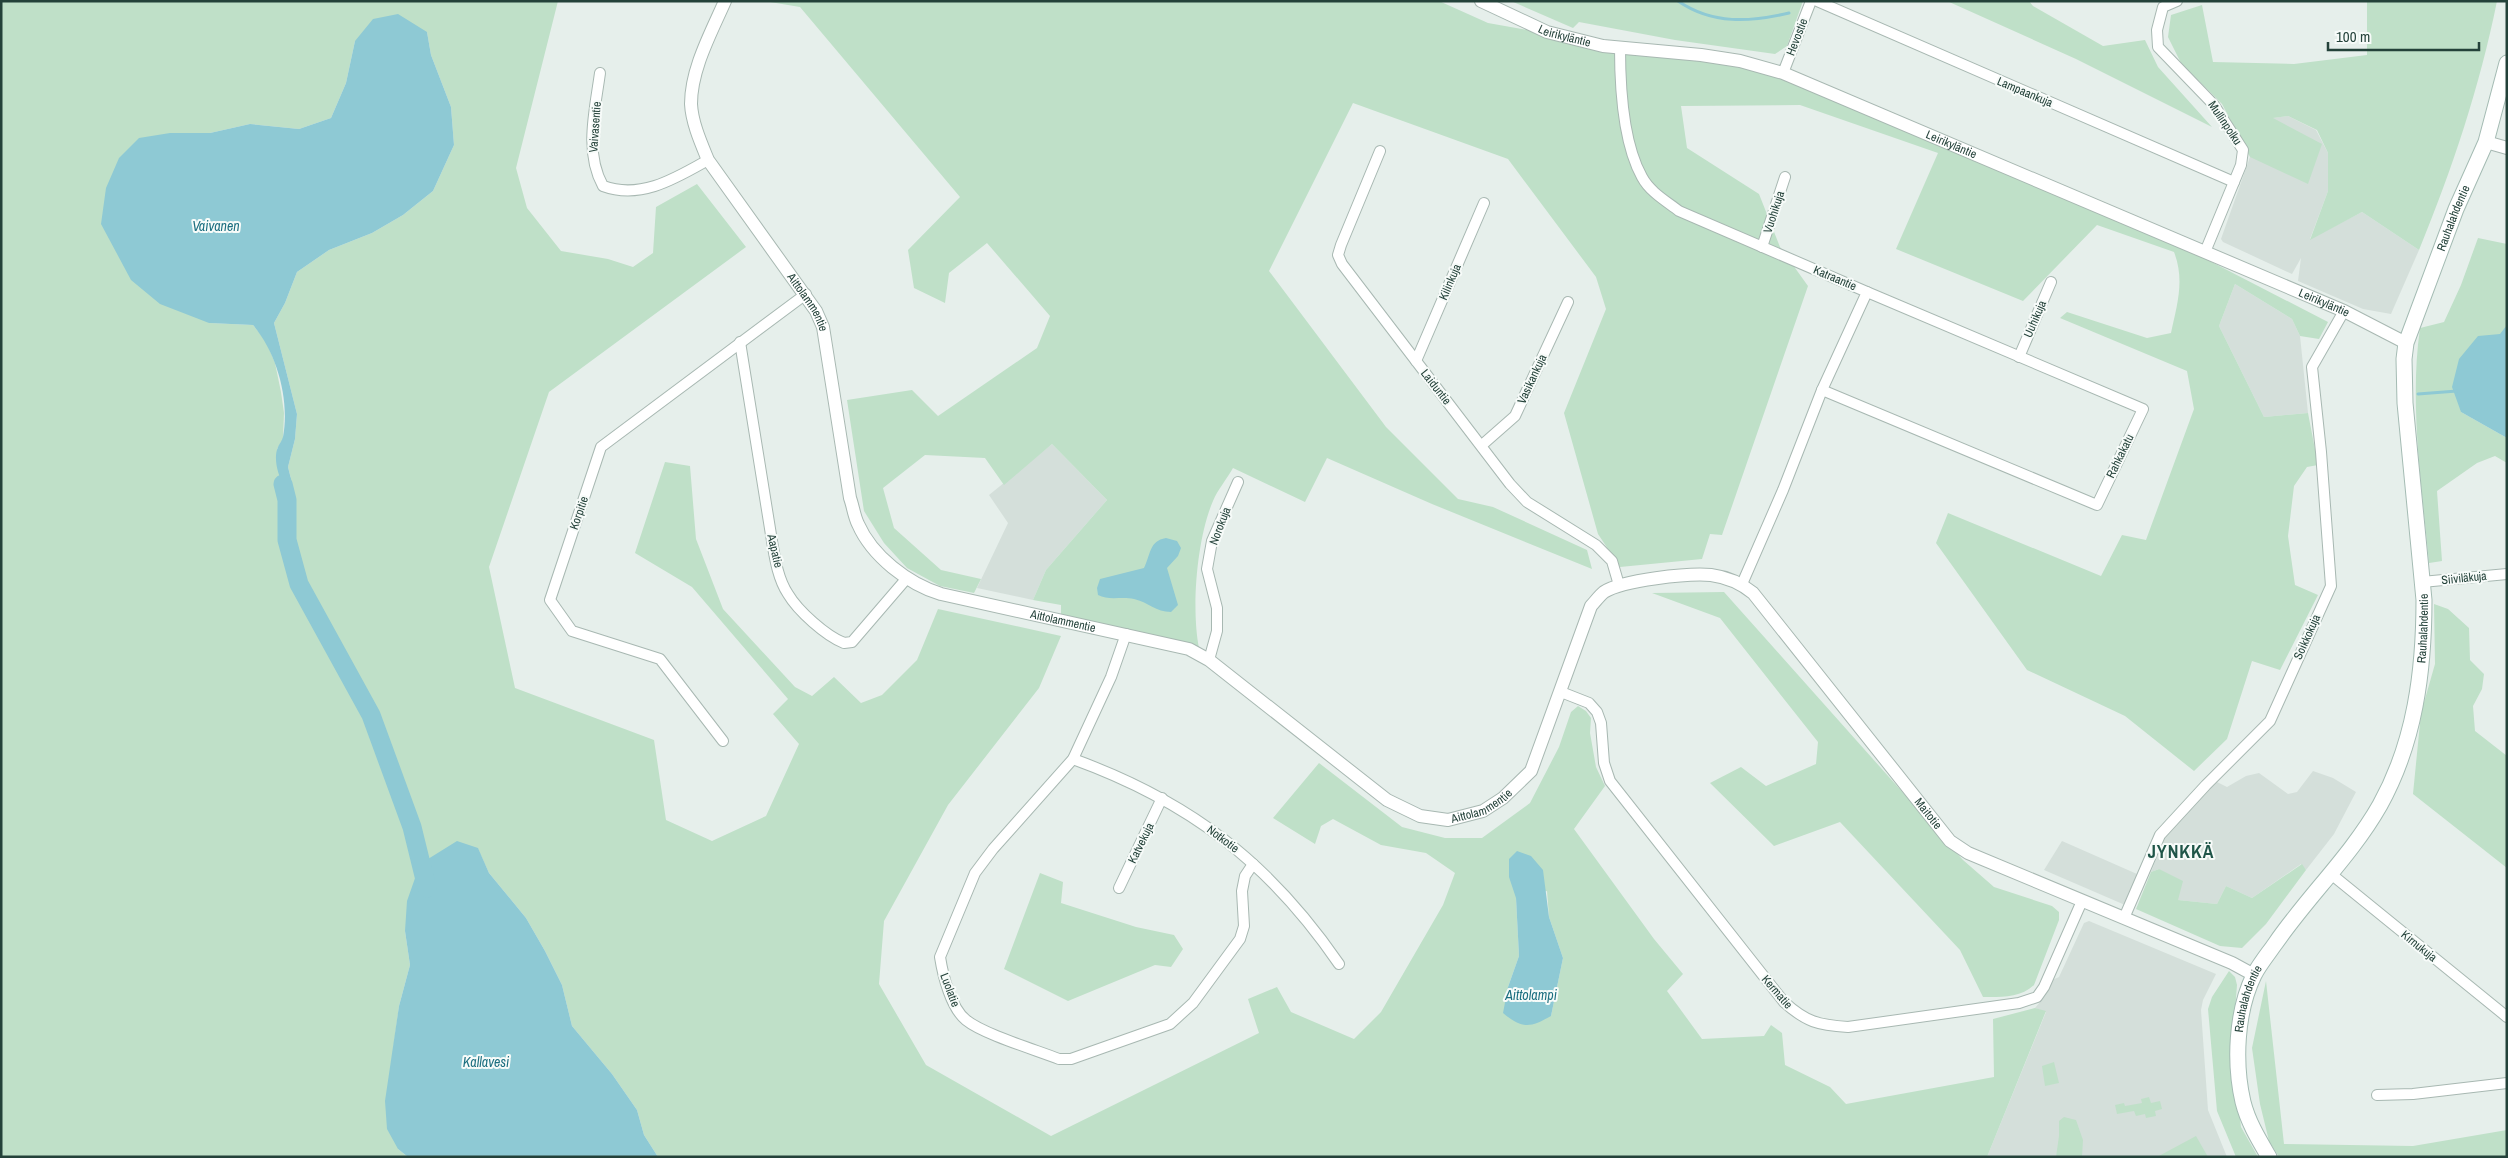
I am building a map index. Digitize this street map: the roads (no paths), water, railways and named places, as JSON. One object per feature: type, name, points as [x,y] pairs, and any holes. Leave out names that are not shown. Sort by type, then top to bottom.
[{"type":"main road","name":"Rauhalahdentie","points":[[2269,1157],[2255,1133],[2243,1102],[2239,1063],[2239,1036],[2244,1004],[2254,975],[2295,915],[2331,874],[2380,805],[2405,750],[2423,667],[2424,600],[2405,403],[2404,360],[2406,343],[2456,209],[2486,142],[2507,63]]},
{"type":"street","name":"Aittolammentie","points":[[725,1],[704,49],[696,76],[691,105],[698,136],[708,160],[806,294],[823,327],[850,498],[858,523],[868,542],[907,578],[926,590],[1189,649],[1209,660],[1388,800],[1420,816],[1448,820],[1483,811],[1503,798],[1530,771],[1561,692],[1591,606],[1605,592],[1619,585],[1671,577]]},
{"type":"street","name":"Leirikyläntie","points":[[1480,1],[1547,32],[1603,46],[1701,55],[1740,61],[1783,73],[2344,311],[2406,343]]},
{"type":"street","name":"Hevostie","points":[[1783,73],[1811,1]]},
{"type":"street","name":"Lampaankuja","points":[[1817,1],[2234,182]]},
{"type":"street","name":"Mullinpolku","points":[[2177,1],[2163,7],[2157,30],[2158,46],[2214,105],[2243,150],[2234,182],[2205,252]]},
{"type":"street","name":"Katraantie","points":[[1620,48],[1620,71],[1630,144],[1642,178],[1653,192],[1679,211],[1867,292],[1822,390],[1783,490],[1742,584]]},
{"type":"street","name":"Vaivasentie","points":[[600,73],[592,158],[603,186],[615,190],[640,191],[662,184],[708,160]]},
{"type":"street","points":[[2486,142],[2507,148]]},
{"type":"street","name":"Laiduntie","points":[[1380,151],[1338,255],[1342,264],[1510,484],[1527,502],[1596,545],[1612,561],[1619,585]]},
{"type":"street","name":"Vuohikuja","points":[[1762,247],[1785,177]]},
{"type":"street","name":"Kilinkuja","points":[[1416,361],[1484,203]]},
{"type":"street","name":"Uuhikuja","points":[[2020,357],[2051,282]]},
{"type":"street","name":"Rahkakatu","points":[[1822,390],[2097,504],[2143,409],[1867,292]]},
{"type":"street","name":"Korpitie","points":[[722,741],[660,659],[572,631],[550,600],[601,447],[806,294]]},
{"type":"street","name":"Vasikankuja","points":[[1482,445],[1515,416],[1568,302]]},
{"type":"street","name":"Soikkokuja","points":[[2124,918],[2160,835],[2206,785],[2270,721],[2331,586],[2321,452],[2312,367],[2344,311]]},
{"type":"street","name":"Aapatie","points":[[740,342],[777,568],[788,594],[811,621],[844,643],[852,642],[907,578]]},
{"type":"street","name":"Norokuja","points":[[1209,660],[1217,631],[1217,608],[1208,569],[1212,541],[1238,482]]},
{"type":"street","name":"Siiviläkuja","points":[[2422,582],[2507,574]]},
{"type":"street","name":"Maitotie","points":[[1671,577],[1712,575],[1742,584],[1753,594],[1950,841],[1968,853],[2232,963],[2254,975]]},
{"type":"street","name":"Luolatie","points":[[1126,634],[1107,685],[1073,759],[996,845],[975,873],[940,957],[942,969],[958,1011],[967,1021],[1059,1059],[1071,1059],[1170,1024],[1193,1003],[1240,939],[1244,926],[1242,891],[1245,876],[1254,864]]},
{"type":"street","name":"Kermatie","points":[[1561,692],[1588,703],[1597,712],[1601,722],[1604,763],[1610,781],[1784,1002],[1800,1017],[1820,1026],[1848,1027],[2019,1003],[2037,997],[2056,965],[2082,901]]},
{"type":"street","name":"Notkotie","points":[[1073,759],[1116,776],[1162,798],[1230,842],[1276,885],[1339,964]]},
{"type":"street","name":"Katvekuja","points":[[1119,888],[1162,798]]},
{"type":"street","name":"Kirnukuja","points":[[2331,874],[2507,1017]]},
{"type":"street","points":[[2377,1095],[2414,1094],[2507,1083]]},
{"type":"water","name":"Vaivanen","points":[[398,14],[427,32],[431,55],[451,107],[454,145],[433,191],[403,215],[372,233],[329,250],[297,272],[285,303],[274,323],[297,414],[295,439],[288,467],[291,479],[283,484],[278,471],[276,456],[283,437],[285,408],[280,378],[269,349],[253,325],[209,323],[160,304],[131,280],[101,224],[106,188],[119,158],[139,138],[170,133],[210,133],[250,124],[299,129],[331,118],[346,83],[355,41],[373,19]]},
{"type":"water","points":[[2507,325],[2507,438],[2461,412],[2452,387],[2459,359],[2478,336],[2500,334]]},
{"type":"water","points":[[1166,538],[1177,541],[1181,548],[1178,556],[1167,568],[1178,605],[1171,612],[1166,612],[1134,599],[1107,598],[1098,595],[1097,588],[1100,579],[1144,568],[1153,545]]},
{"type":"water","name":"Kallavesi","points":[[457,841],[478,848],[489,873],[526,918],[562,985],[572,1026],[612,1074],[637,1110],[644,1135],[658,1157],[408,1157],[398,1149],[387,1129],[385,1101],[399,1006],[410,965],[405,931],[407,901],[420,864]]},
{"type":"water","name":"Aittolampi","points":[[1517,851],[1531,856],[1543,870],[1549,917],[1563,958],[1551,1016],[1532,1025],[1516,1022],[1503,1013],[1508,987],[1519,956],[1516,898],[1509,877],[1509,859]]},
{"type":"waterway","points":[[1678,1],[1691,9],[1718,18],[1746,19],[1789,13]]},
{"type":"waterway","points":[[2418,394],[2457,391]]},
{"type":"waterway","points":[[283,484],[287,500],[287,540],[299,584],[371,715],[412,827],[427,888]]},
{"type":"district","name":"JYNKKÄ","points":[[2181,852]]}]
